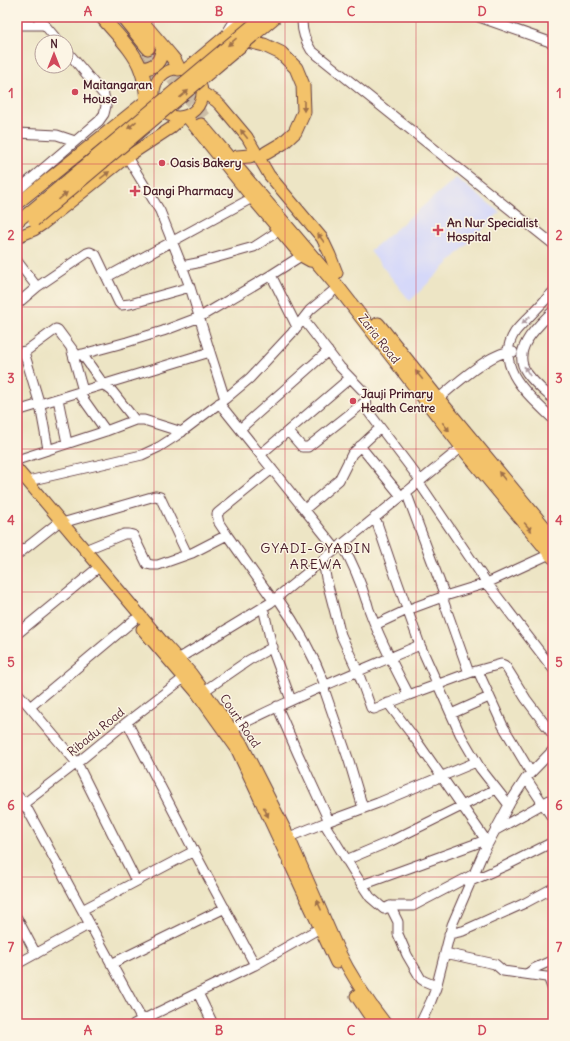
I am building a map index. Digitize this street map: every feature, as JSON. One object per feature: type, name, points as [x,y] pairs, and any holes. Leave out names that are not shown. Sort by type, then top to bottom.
[{"type":"highway","points":[[102,17],[137,60],[150,97]]},
{"type":"highway","points":[[111,17],[145,51],[122,17]]},
{"type":"highway","points":[[138,17],[182,69]]},
{"type":"highway","points":[[248,41],[264,45],[281,53],[296,68],[304,85],[304,112],[294,132],[283,143],[266,154]]},
{"type":"highway","points":[[141,69],[149,68],[161,58],[163,46]]},
{"type":"highway","name":"Zaria Road","points":[[552,555],[462,447],[338,287],[204,123],[216,131],[337,273],[438,399],[553,538]]},
{"type":"highway","points":[[237,156],[250,156]]},
{"type":"main road","points":[[17,204],[150,97],[161,76],[169,71],[182,69],[248,17]]},
{"type":"main road","points":[[17,236],[31,217],[262,17]]},
{"type":"main road","points":[[17,222],[31,217],[276,17]]},
{"type":"main road","points":[[17,236],[34,230],[43,224],[127,157],[197,110],[202,99],[202,87],[196,76],[182,69]]},
{"type":"main road","points":[[203,93],[216,101],[226,112],[246,137],[269,175],[322,238],[337,273]]},
{"type":"main road","points":[[150,97],[156,102],[160,110],[167,115],[175,118],[185,117]]},
{"type":"main road","points":[[185,117],[302,256],[310,261],[317,262]]},
{"type":"main road","name":"Court Road","points":[[19,472],[94,571],[134,620],[187,676],[204,691],[241,742],[289,837],[346,965],[361,991],[386,1024]]},
{"type":"main road","name":"Court Road","points":[[59,524],[85,550],[178,658],[196,692],[236,748],[342,972],[375,1024]]},
{"type":"street","points":[[38,17],[52,34]]},
{"type":"street","points":[[225,36],[237,17]]},
{"type":"street","points":[[303,17],[303,31],[311,50],[553,244]]},
{"type":"street","points":[[479,17],[553,42]]},
{"type":"street","points":[[17,25],[45,25]]},
{"type":"street","points":[[17,191],[104,114],[106,106],[104,95],[74,59]]},
{"type":"street","points":[[17,133],[57,135],[75,141]]},
{"type":"street","points":[[127,157],[160,211],[182,266],[200,317],[222,401],[240,429],[305,509],[339,546],[355,568],[369,611],[390,658],[409,695]]},
{"type":"street","points":[[107,277],[252,198]]},
{"type":"street","points":[[182,266],[254,246],[280,230]]},
{"type":"street","points":[[17,304],[37,287],[90,252],[96,255],[119,303],[122,305],[190,287]]},
{"type":"street","points":[[48,449],[40,404],[21,353],[56,329],[77,355],[163,331],[200,317],[302,256]]},
{"type":"street","points":[[17,261],[37,287]]},
{"type":"street","points":[[271,275],[297,327]]},
{"type":"street","points":[[19,472],[142,455],[159,447],[182,432],[250,378],[297,327],[310,310],[338,287]]},
{"type":"street","points":[[553,292],[515,332],[508,345],[509,366],[515,379],[528,395],[553,419]]},
{"type":"street","points":[[553,311],[530,334],[524,345],[522,353],[526,372],[553,399]]},
{"type":"street","points":[[303,319],[350,378],[366,394],[366,410],[419,481],[487,583],[553,669]]},
{"type":"street","points":[[71,348],[81,392],[106,431]]},
{"type":"street","points":[[240,429],[328,351]]},
{"type":"street","points":[[438,399],[476,368],[490,359],[508,351],[522,353]]},
{"type":"street","points":[[17,411],[210,352]]},
{"type":"street","points":[[82,354],[104,385],[112,391],[135,420]]},
{"type":"street","points":[[261,454],[350,378]]},
{"type":"street","points":[[58,399],[67,443]]},
{"type":"street","points":[[288,431],[302,447],[308,447],[366,401]]},
{"type":"street","points":[[19,472],[48,449],[106,431],[135,420],[144,420],[182,432]]},
{"type":"street","points":[[305,509],[339,480],[352,454],[380,428]]},
{"type":"street","points":[[360,446],[403,494],[474,672],[489,697],[542,804],[553,819]]},
{"type":"street","points":[[178,658],[263,607],[462,447]]},
{"type":"street","points":[[272,469],[219,512],[217,514],[217,518],[227,535],[255,574],[296,626],[319,670],[363,808]]},
{"type":"street","points":[[17,555],[59,524],[155,496],[160,496],[187,554]]},
{"type":"street","points":[[375,517],[420,645],[460,734],[480,768],[509,805]]},
{"type":"street","points":[[85,550],[124,534],[129,534],[133,536],[147,564],[158,565],[200,549],[227,535]]},
{"type":"street","points":[[375,625],[407,610],[487,583],[552,555]]},
{"type":"street","points":[[323,560],[341,635],[358,672],[371,708],[374,709],[437,684],[474,672],[498,665],[504,665],[526,699],[553,735]]},
{"type":"street","points":[[17,634],[94,571]]},
{"type":"street","points":[[263,607],[273,647],[291,700]]},
{"type":"street","points":[[30,707],[134,620]]},
{"type":"street","points":[[232,729],[324,685],[420,645]]},
{"type":"street","points":[[204,691],[249,660],[273,647]]},
{"type":"street","name":"Ribadu Road","points":[[20,806],[187,676]]},
{"type":"street","points":[[17,692],[77,763],[136,881]]},
{"type":"street","points":[[451,714],[489,697]]},
{"type":"street","points":[[388,703],[487,841]]},
{"type":"street","points":[[278,706],[326,822],[346,860],[370,896],[384,909],[390,906],[413,906],[473,877],[505,866],[553,842]]},
{"type":"street","points":[[127,722],[255,965]]},
{"type":"street","points":[[420,1024],[431,1001],[436,986],[449,934],[487,841],[496,830],[509,805],[528,776],[553,750]]},
{"type":"street","points":[[289,837],[476,762]]},
{"type":"street","points":[[346,860],[496,789]]},
{"type":"street","points":[[17,795],[20,806],[90,924],[140,1023],[255,965],[320,928]]},
{"type":"street","points":[[496,830],[553,798]]},
{"type":"street","points":[[362,884],[487,841]]},
{"type":"street","points":[[82,910],[194,851]]},
{"type":"street","points":[[449,934],[463,931],[525,903],[553,888]]},
{"type":"street","points":[[390,906],[398,922],[398,934],[407,955],[422,980],[436,986]]},
{"type":"street","points":[[111,964],[225,908]]},
{"type":"street","points":[[17,918],[36,954]]},
{"type":"street","points":[[17,964],[90,924]]},
{"type":"street","points":[[445,953],[495,964],[503,971],[551,977],[553,990]]},
{"type":"street","points":[[527,974],[553,960]]},
{"type":"street","points":[[198,993],[213,1024]]},
{"type":"shaded area","name":"An Nur Specialist Hospital","points":[[456,178],[500,212],[410,301],[370,251]]},
{"type":"tunnel","points":[[148,48],[207,121]]},
{"type":"tunnel","points":[[141,55],[158,75]]},
{"type":"place","name":"Maitangaran House","points":[[75,92]]},
{"type":"place","name":"Oasis Bakery","points":[[162,163]]},
{"type":"place","name":"Dangi Pharmacy","points":[[135,191]]},
{"type":"place","name":"An Nur Specialist Hospital","points":[[438,230]]},
{"type":"place","name":"Jauji Primary Health Centre","points":[[353,401]]},
{"type":"district","name":"GYADI-GYADIN AREWA","points":[[316,556]]}]
